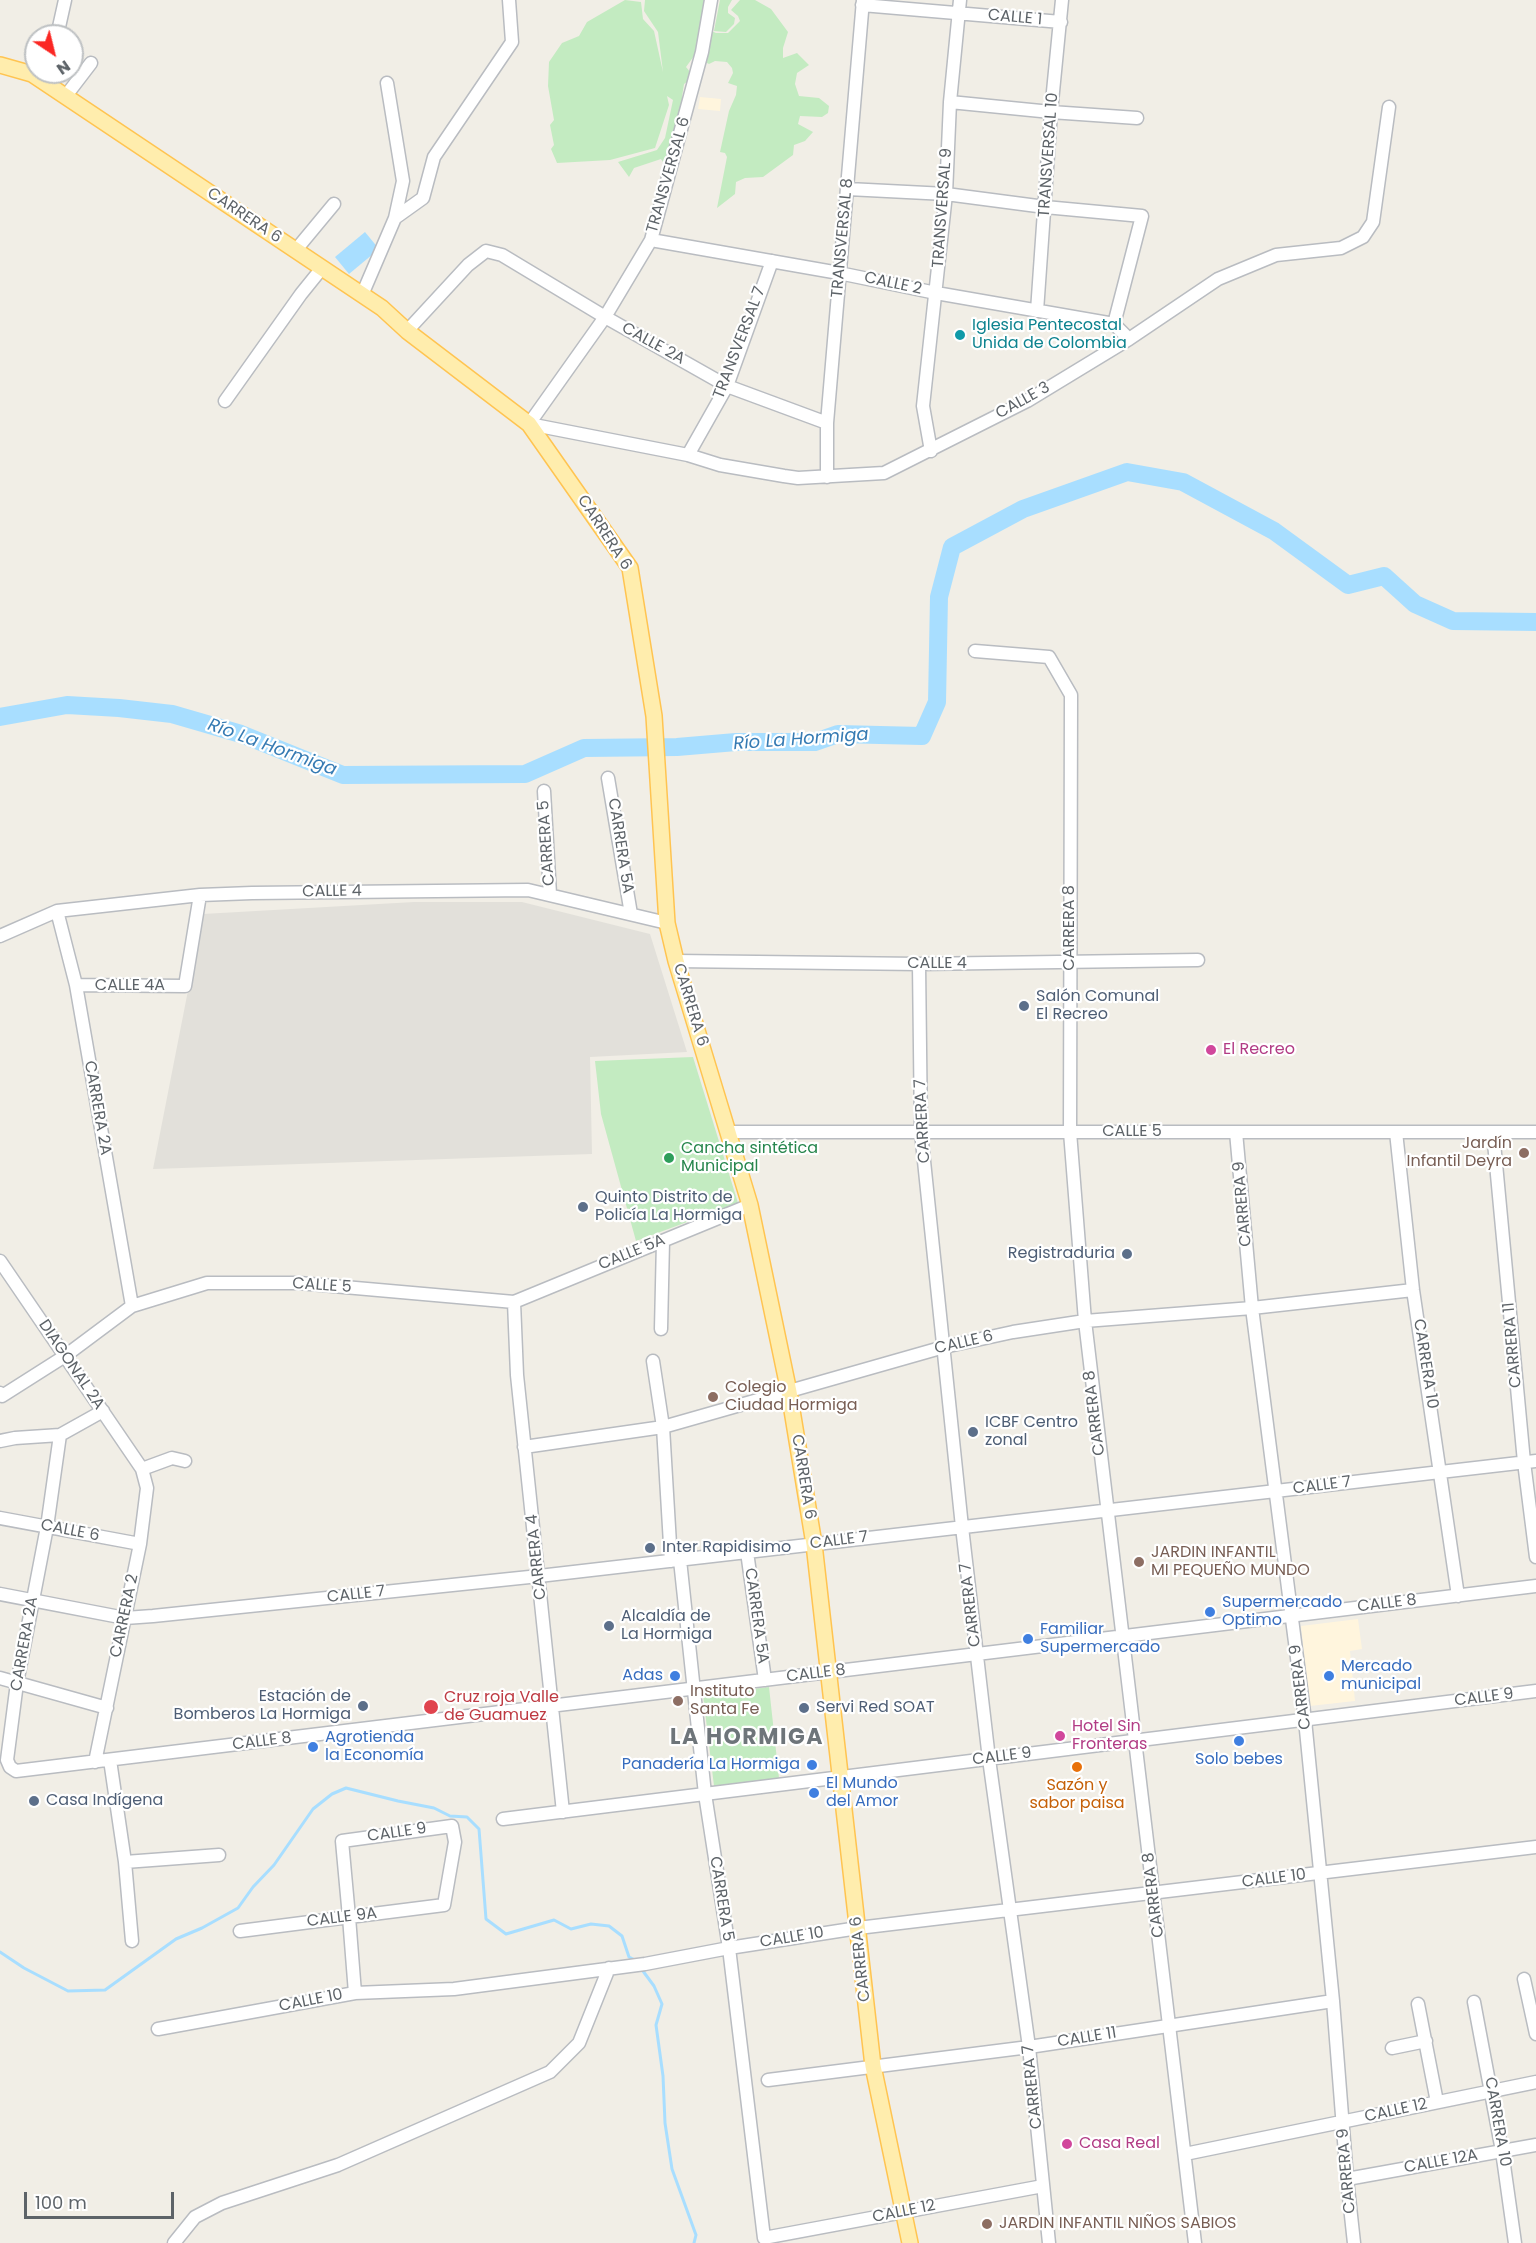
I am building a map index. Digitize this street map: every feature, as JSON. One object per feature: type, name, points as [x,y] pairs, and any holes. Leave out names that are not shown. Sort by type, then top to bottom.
[{"type":"main road","name":"CARRERA 6","points":[[0,65],[24,69]]},
{"type":"main road","name":"CARRERA 6","points":[[50,84],[65,97],[382,308],[407,331],[529,424],[630,568],[654,716],[667,923],[676,961],[750,1205],[789,1392],[814,1544],[830,1672],[873,2066],[910,2243]]},
{"type":"street","points":[[60,24],[65,0]]},
{"type":"street","points":[[395,218],[423,198],[434,158],[512,42],[509,0]]},
{"type":"street","name":"TRANSVERSAL 6","points":[[529,424],[605,317],[651,240],[702,52],[711,0]]},
{"type":"street","name":"TRANSVERSAL 9","points":[[931,451],[923,406],[936,293],[960,0]]},
{"type":"street","name":"TRANSVERSAL 10","points":[[1037,311],[1051,112],[1062,0]]},
{"type":"street","name":"CALLE 1","points":[[862,2],[1060,22]]},
{"type":"street","name":"TRANSVERSAL 8","points":[[827,477],[827,423],[862,2]]},
{"type":"street","points":[[65,97],[92,63]]},
{"type":"street","points":[[362,295],[395,218],[403,181],[387,83]]},
{"type":"street","points":[[950,102],[1137,118]]},
{"type":"street","name":"CALLE 3","points":[[529,424],[688,455],[720,465],[784,476],[827,477],[884,473],[1027,401],[1129,339],[1218,279],[1276,255],[1341,248],[1363,237],[1373,222],[1389,107]]},
{"type":"street","points":[[848,189],[945,194],[1045,207],[1142,216],[1114,324],[1129,339]]},
{"type":"street","points":[[295,250],[334,204]]},
{"type":"street","name":"CALLE 2","points":[[651,240],[1114,324]]},
{"type":"street","name":"CALLE 2A","points":[[407,331],[460,273],[486,250],[502,255],[727,386],[827,423]]},
{"type":"street","name":"TRANSVERSAL 7","points":[[688,455],[727,386],[772,261]]},
{"type":"street","points":[[225,401],[322,268]]},
{"type":"street","name":"CARRERA 8","points":[[975,651],[1049,657],[1071,695],[1070,1132],[1085,1321],[1195,2243]]},
{"type":"street","name":"CARRERA 5A","points":[[608,778],[631,914]]},
{"type":"street","name":"CARRERA 5","points":[[544,791],[550,894]]},
{"type":"street","name":"CALLE 4","points":[[0,936],[57,911],[200,895],[252,893],[528,890],[667,923]]},
{"type":"street","name":"CALLE 4A","points":[[76,986],[185,986],[200,895]]},
{"type":"street","name":"CARRERA 2A","points":[[57,911],[76,986],[132,1306]]},
{"type":"street","name":"CALLE 4","points":[[676,961],[919,964],[1198,960]]},
{"type":"street","name":"CARRERA 7","points":[[919,964],[921,1132],[962,1527],[989,1759],[1029,2047],[1049,2243]]},
{"type":"street","name":"CALLE 5","points":[[729,1132],[1536,1132]]},
{"type":"street","name":"CARRERA 9","points":[[1236,1132],[1252,1308],[1305,1720],[1354,2243]]},
{"type":"street","name":"CARRERA 10","points":[[1396,1132],[1413,1290],[1458,1596]]},
{"type":"street","name":"CARRERA 11","points":[[1493,1132],[1530,1462],[1536,1557]]},
{"type":"street","name":"CALLE 5A","points":[[514,1302],[750,1205]]},
{"type":"street","points":[[661,1329],[663,1241]]},
{"type":"street","name":"DIAGONAL 2A","points":[[0,1261],[142,1469]]},
{"type":"street","name":"CALLE 5","points":[[132,1306],[207,1283],[299,1283],[514,1302]]},
{"type":"street","name":"CALLE 6","points":[[525,1447],[663,1427],[944,1347],[1013,1332],[1085,1321],[1252,1308],[1413,1290]]},
{"type":"street","name":"CARRERA 4","points":[[514,1302],[517,1375],[563,1812]]},
{"type":"street","points":[[1,1394],[64,1356],[132,1306]]},
{"type":"street","name":"CARRERA 5","points":[[653,1362],[663,1427],[675,1561],[705,1794],[729,1948],[764,2238]]},
{"type":"street","points":[[0,1441],[60,1435],[103,1411]]},
{"type":"street","name":"CARRERA 2A","points":[[60,1435],[47,1527],[17,1683],[8,1760],[10,1767],[16,1771],[95,1762]]},
{"type":"street","points":[[142,1469],[172,1458],[184,1461]]},
{"type":"street","name":"CALLE 7","points":[[0,1594],[125,1618],[675,1561],[1530,1462]]},
{"type":"street","name":"CARRERA 2","points":[[95,1762],[140,1544],[147,1488],[142,1469]]},
{"type":"street","name":"CALLE 6","points":[[0,1518],[140,1544]]},
{"type":"street","name":"CARRERA 5A","points":[[747,1552],[765,1680]]},
{"type":"street","name":"CALLE 8","points":[[95,1762],[1536,1586]]},
{"type":"street","points":[[0,1678],[106,1708]]},
{"type":"street","name":"CALLE 9","points":[[503,1819],[1536,1691]]},
{"type":"street","points":[[110,1760],[125,1862],[132,1941]]},
{"type":"street","name":"CALLE 9","points":[[349,1917],[342,1841],[452,1826],[455,1842],[444,1905]]},
{"type":"street","name":"CALLE 10","points":[[158,2029],[355,1993],[454,1989],[645,1964],[858,1928],[1536,1847]]},
{"type":"street","points":[[125,1862],[219,1855]]},
{"type":"street","name":"CALLE 9A","points":[[240,1931],[444,1905]]},
{"type":"street","points":[[349,1917],[355,1993]]},
{"type":"street","points":[[174,2243],[195,2217],[222,2203],[338,2165],[550,2072],[579,2043],[609,1968]]},
{"type":"street","points":[[1524,1979],[1536,2034]]},
{"type":"street","name":"CALLE 11","points":[[768,2080],[1029,2047],[1333,2001]]},
{"type":"street","name":"CARRERA 10","points":[[1474,2002],[1492,2091],[1515,2243]]},
{"type":"street","points":[[1418,2004],[1437,2102]]},
{"type":"street","points":[[1392,2048],[1425,2041]]},
{"type":"street","name":"CALLE 12","points":[[1185,2154],[1536,2082]]},
{"type":"street","name":"CALLE 12A","points":[[1347,2178],[1536,2145]]},
{"type":"street","name":"CALLE 12","points":[[764,2238],[1043,2186]]},
{"type":"shaded area","points":[[700,97],[721,99],[720,111],[698,109]]},
{"type":"shaded area","points":[[414,902],[522,902],[650,934],[687,1052],[590,1057],[592,1154],[153,1169],[203,914]]},
{"type":"shaded area","name":"Mercado municipal","points":[[1358,1619],[1362,1649],[1350,1651],[1355,1701],[1310,1706],[1301,1626]]},
{"type":"green space","points":[[625,0],[641,2],[643,19],[654,31],[663,72],[658,32],[644,11],[645,0],[710,0],[698,56],[694,56],[686,67],[691,73],[691,79],[684,84],[682,97],[685,111],[678,119],[669,171],[661,159],[634,168],[629,177],[618,162],[657,150],[665,138],[673,100],[667,96],[669,105],[655,148],[610,160],[557,163],[551,149],[554,145],[550,125],[554,120],[548,86],[549,62],[562,43],[579,36],[587,22]]},
{"type":"green space","points":[[720,0],[732,0],[728,13],[735,18],[734,24],[726,32],[714,31]]},
{"type":"green space","points":[[740,0],[755,0],[771,9],[788,32],[783,48],[783,58],[797,53],[809,65],[797,73],[795,84],[799,96],[819,98],[829,106],[828,113],[822,117],[800,116],[798,124],[813,132],[805,141],[794,145],[793,155],[763,177],[745,178],[736,182],[735,194],[717,208],[727,157],[725,153],[720,152],[737,86],[728,83],[733,73],[727,62],[715,61],[709,64],[703,61],[709,30],[716,33],[728,33],[740,21],[731,10]]},
{"type":"green space","name":"Cancha sintética Municipal","points":[[693,1057],[738,1203],[636,1241],[601,1114],[595,1061]]},
{"type":"green space","points":[[769,1687],[779,1778],[714,1786],[703,1695]]},
{"type":"water","points":[[365,232],[379,249],[349,274],[335,257]]},
{"type":"waterway","name":"Río La Hormiga","points":[[0,717],[67,705],[172,714],[241,734],[343,775],[525,774],[584,748],[677,747],[736,742],[815,742],[838,734],[922,736],[937,702],[939,597],[952,547],[1023,509],[1127,472],[1183,482],[1274,531],[1348,585],[1384,576],[1415,604],[1453,621],[1536,622]]},
{"type":"waterway","points":[[0,1952],[24,1968],[68,1991],[105,1990],[176,1939],[238,1908],[253,1887],[274,1865],[313,1809],[332,1794],[346,1788],[434,1808],[450,1816],[467,1817],[479,1829],[486,1919],[506,1934],[554,1920],[571,1929],[591,1924],[609,1926],[622,1936],[629,1957],[637,1961]]},
{"type":"waterway","points":[[640,1967],[654,1986],[662,2004],[656,2025],[663,2076],[665,2123],[672,2169],[696,2235],[694,2243]]},
{"type":"place","name":"Iglesia Pentecostal Unida de Colombia","points":[[960,335]]},
{"type":"place","name":"Salón Comunal El Recreo","points":[[1024,1006]]},
{"type":"place","name":"El Recreo","points":[[1211,1050]]},
{"type":"place","name":"Jardín Infantil Deyra","points":[[1524,1153]]},
{"type":"place","name":"Cancha sintética Municipal","points":[[669,1158]]},
{"type":"place","name":"Quinto Distrito de Policía La Hormiga","points":[[583,1207]]},
{"type":"place","name":"Registraduria","points":[[1127,1254]]},
{"type":"place","name":"Colegio Ciudad Hormiga","points":[[713,1397]]},
{"type":"place","name":"ICBF Centro zonal","points":[[973,1432]]},
{"type":"place","name":"Inter Rapidisimo","points":[[650,1548]]},
{"type":"place","name":"JARDIN INFANTIL MI PEQUEÑO MUNDO","points":[[1139,1562]]},
{"type":"place","name":"Supermercado Optimo","points":[[1210,1612]]},
{"type":"place","name":"Alcaldía de La Hormiga","points":[[609,1626]]},
{"type":"place","name":"Familiar Supermercado","points":[[1028,1639]]},
{"type":"place","name":"Adas","points":[[675,1676]]},
{"type":"place","name":"Mercado municipal","points":[[1329,1676]]},
{"type":"place","name":"Instituto Santa Fe","points":[[678,1701]]},
{"type":"place","name":"Estación de Bomberos La Hormiga","points":[[363,1706]]},
{"type":"place","name":"Cruz roja Valle de Guamuez","points":[[431,1707]]},
{"type":"place","name":"Servi Red SOAT","points":[[804,1708]]},
{"type":"place","name":"Hotel Sin Fronteras","points":[[1060,1736]]},
{"type":"place","name":"Solo bebes","points":[[1239,1741]]},
{"type":"place","name":"Agrotienda la Economía","points":[[313,1747]]},
{"type":"place","name":"Panadería La Hormiga","points":[[812,1765]]},
{"type":"place","name":"Sazón y sabor paisa","points":[[1077,1767]]},
{"type":"place","name":"El Mundo del Amor","points":[[814,1793]]},
{"type":"place","name":"Casa Indígena","points":[[34,1801]]},
{"type":"place","name":"Casa Real","points":[[1067,2144]]},
{"type":"place","name":"JARDIN INFANTIL NIÑOS SABIOS","points":[[987,2224]]},
{"type":"district","name":"LA HORMIGA","points":[[747,1738]]}]
